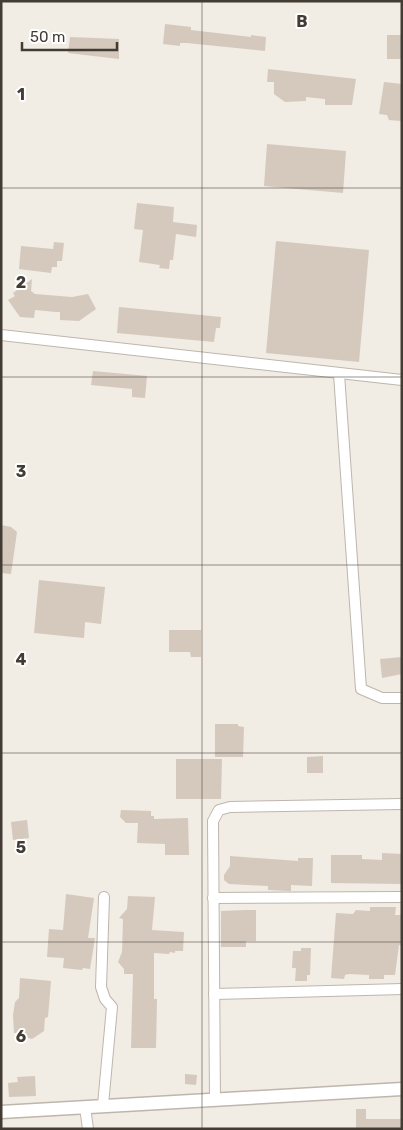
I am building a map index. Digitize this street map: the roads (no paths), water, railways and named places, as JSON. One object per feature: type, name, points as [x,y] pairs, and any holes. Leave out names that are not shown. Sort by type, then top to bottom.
[{"type":"street","points":[[1,335],[402,380]]},
{"type":"street","points":[[339,374],[361,689],[382,698],[402,698]]},
{"type":"street","points":[[215,1100],[213,820],[219,810],[230,807],[402,804]]},
{"type":"street","points":[[103,1105],[112,1007],[105,999],[101,988],[104,897]]},
{"type":"street","points":[[213,898],[402,897]]},
{"type":"street","points":[[214,994],[402,990]]},
{"type":"street","points":[[1,1112],[402,1089]]},
{"type":"street","points":[[85,1107],[88,1129]]}]
